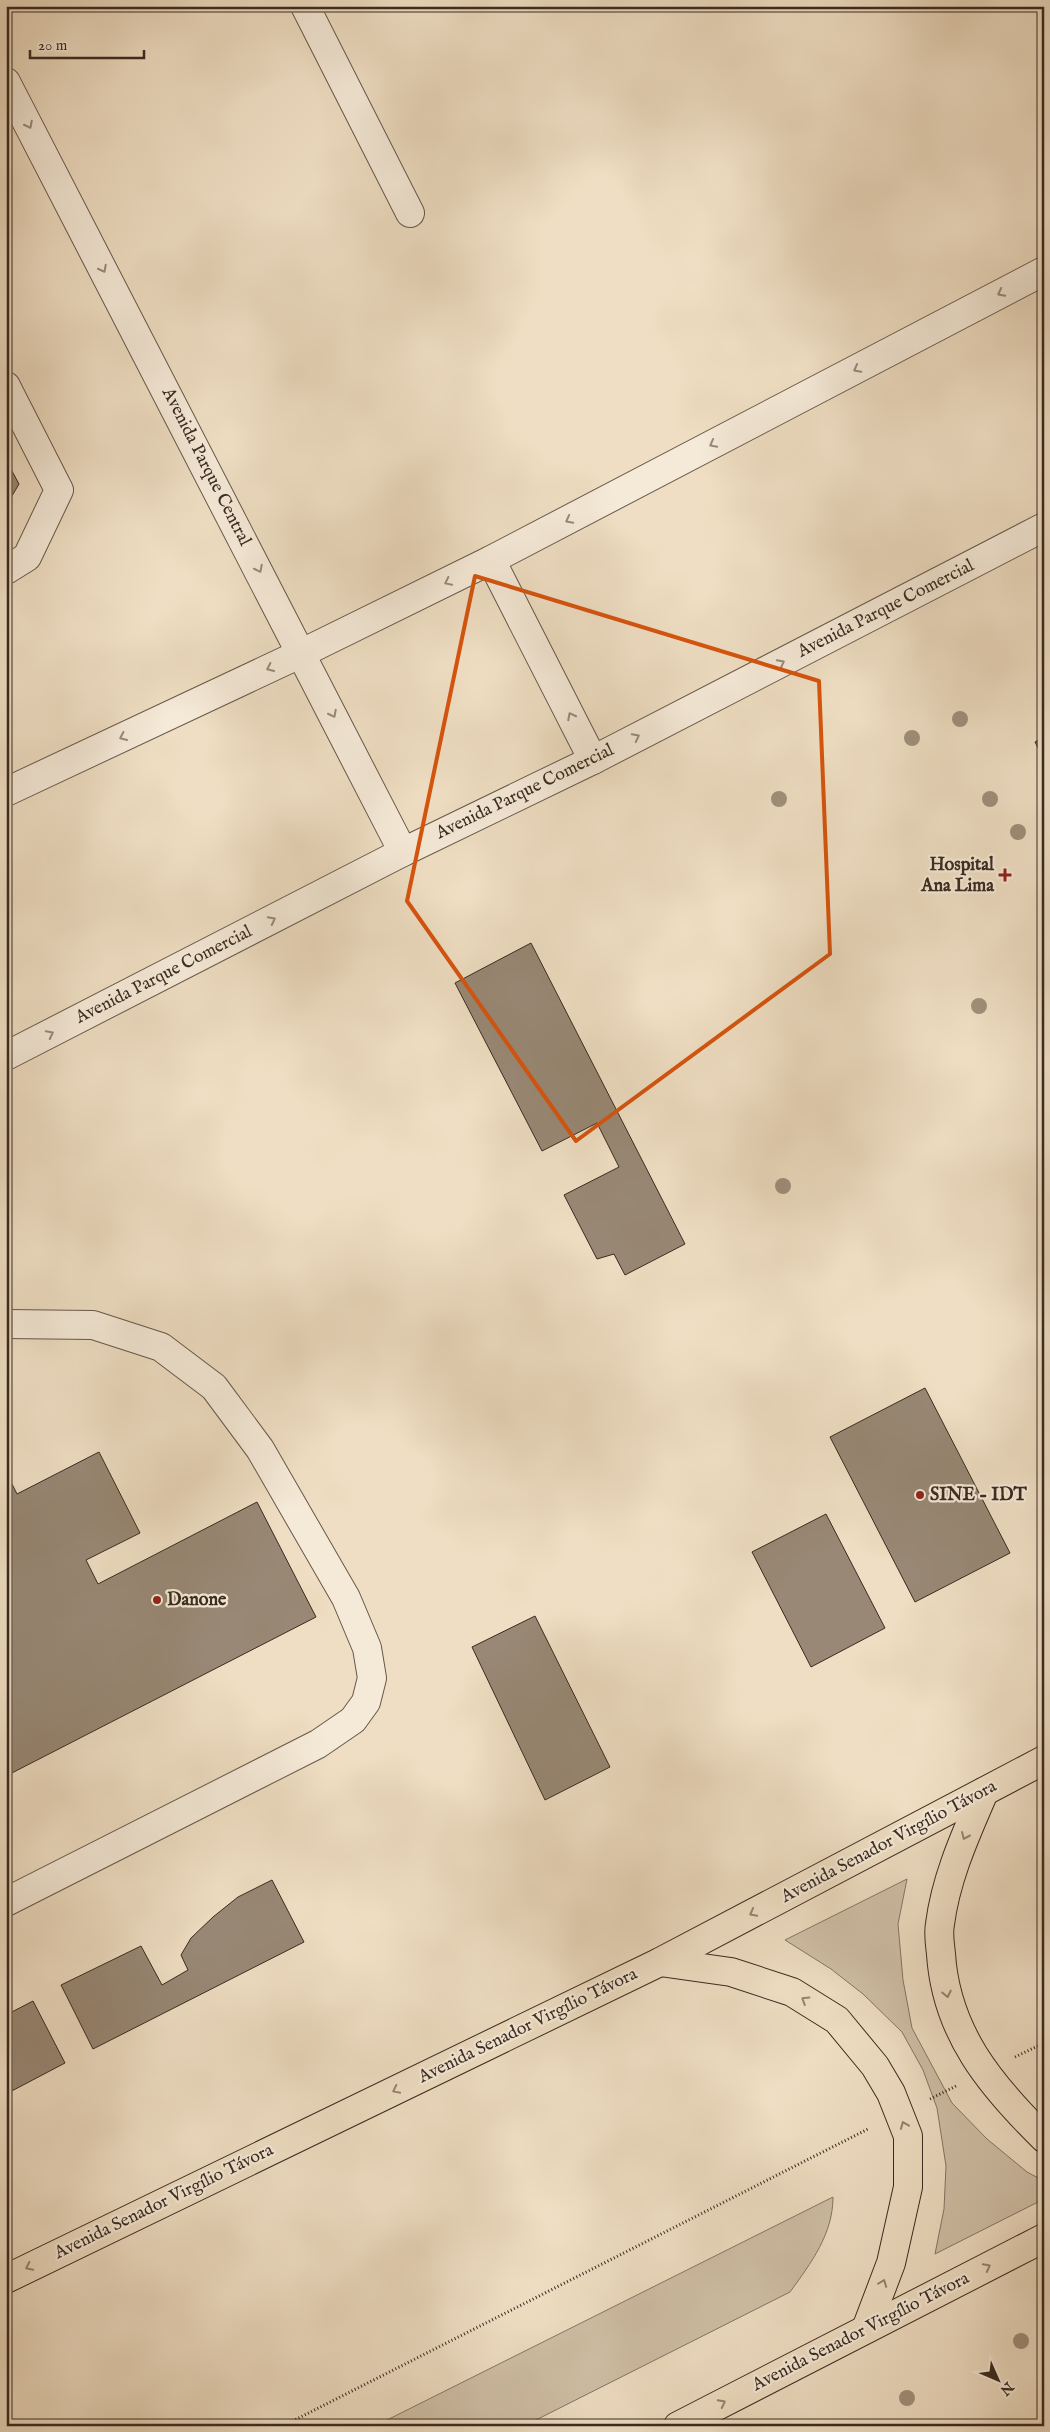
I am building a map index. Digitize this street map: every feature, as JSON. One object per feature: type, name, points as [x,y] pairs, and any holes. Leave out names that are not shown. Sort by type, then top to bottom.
[{"type":"main road","name":"Avenida Senador Virgílio Távora","points":[[6,2278],[660,1962],[1044,1760]]},
{"type":"main road","points":[[984,1792],[960,1849],[945,1896],[939,1926],[942,1970],[950,2007],[965,2041],[994,2085],[1044,2138]]},
{"type":"main road","points":[[660,1962],[731,1972],[792,1992],[837,2020],[875,2066],[891,2092],[908,2136],[908,2187],[891,2263],[866,2329]]},
{"type":"main road","name":"Avenida Senador Virgílio Távora","points":[[678,2426],[1044,2238]]},
{"type":"street","points":[[305,6],[410,213]]},
{"type":"street","name":"Avenida Parque Central","points":[[6,82],[403,852]]},
{"type":"street","points":[[6,792],[302,653],[491,560],[1044,271]]},
{"type":"street","points":[[6,386],[59,490],[27,557],[6,570]]},
{"type":"street","name":"Avenida Parque Comercial","points":[[6,1056],[403,852],[593,760],[1044,527]]},
{"type":"street","points":[[491,560],[593,760]]},
{"type":"street","points":[[6,1324],[94,1325],[161,1347],[214,1387],[260,1449],[346,1598],[367,1648],[372,1678],[366,1702],[353,1720],[318,1744],[6,1902]]},
{"type":"path","points":[[283,2426],[899,2114],[1044,2043]]},
{"type":"highlighted area","points":[[475,576],[819,681],[830,954],[576,1141],[407,901]]},
{"type":"shaded area","points":[[907,1879],[898,1924],[903,1980],[912,2028],[952,2103],[987,2139],[1027,2172],[1044,2181],[1044,2199],[935,2254],[944,2209],[946,2166],[937,2108],[923,2070],[902,2032],[863,1994],[831,1969],[785,1940]]},
{"type":"shaded area","points":[[833,2197],[832,2211],[825,2236],[813,2259],[790,2292],[524,2426],[375,2426]]},
{"type":"building","points":[[6,460],[19,484],[6,506]]},
{"type":"building","points":[[1044,737],[1044,759],[1035,742]]},
{"type":"building","points":[[531,943],[685,1244],[625,1275],[614,1254],[597,1259],[564,1195],[619,1167],[597,1123],[542,1151],[455,983]]},
{"type":"building","name":"SINE - IDT","points":[[925,1388],[1010,1553],[915,1602],[830,1437]]},
{"type":"building","name":"Danone","points":[[99,1452],[140,1533],[86,1560],[98,1584],[257,1502],[316,1617],[6,1776],[6,1472],[17,1494]]},
{"type":"building","points":[[826,1514],[885,1628],[811,1667],[752,1552]]},
{"type":"building","points":[[535,1616],[610,1767],[545,1800],[472,1647]]},
{"type":"building","points":[[272,1880],[304,1942],[93,2049],[61,1985],[141,1946],[162,1985],[188,1970],[181,1955],[191,1938],[213,1917],[238,1897]]},
{"type":"building","points":[[33,2001],[65,2063],[6,2094],[6,2015]]},
{"type":"place","name":"Hospital Ana Lima","points":[[1005,875]]},
{"type":"place","name":"SINE - IDT","points":[[920,1495]]},
{"type":"place","name":"Danone","points":[[157,1600]]}]
